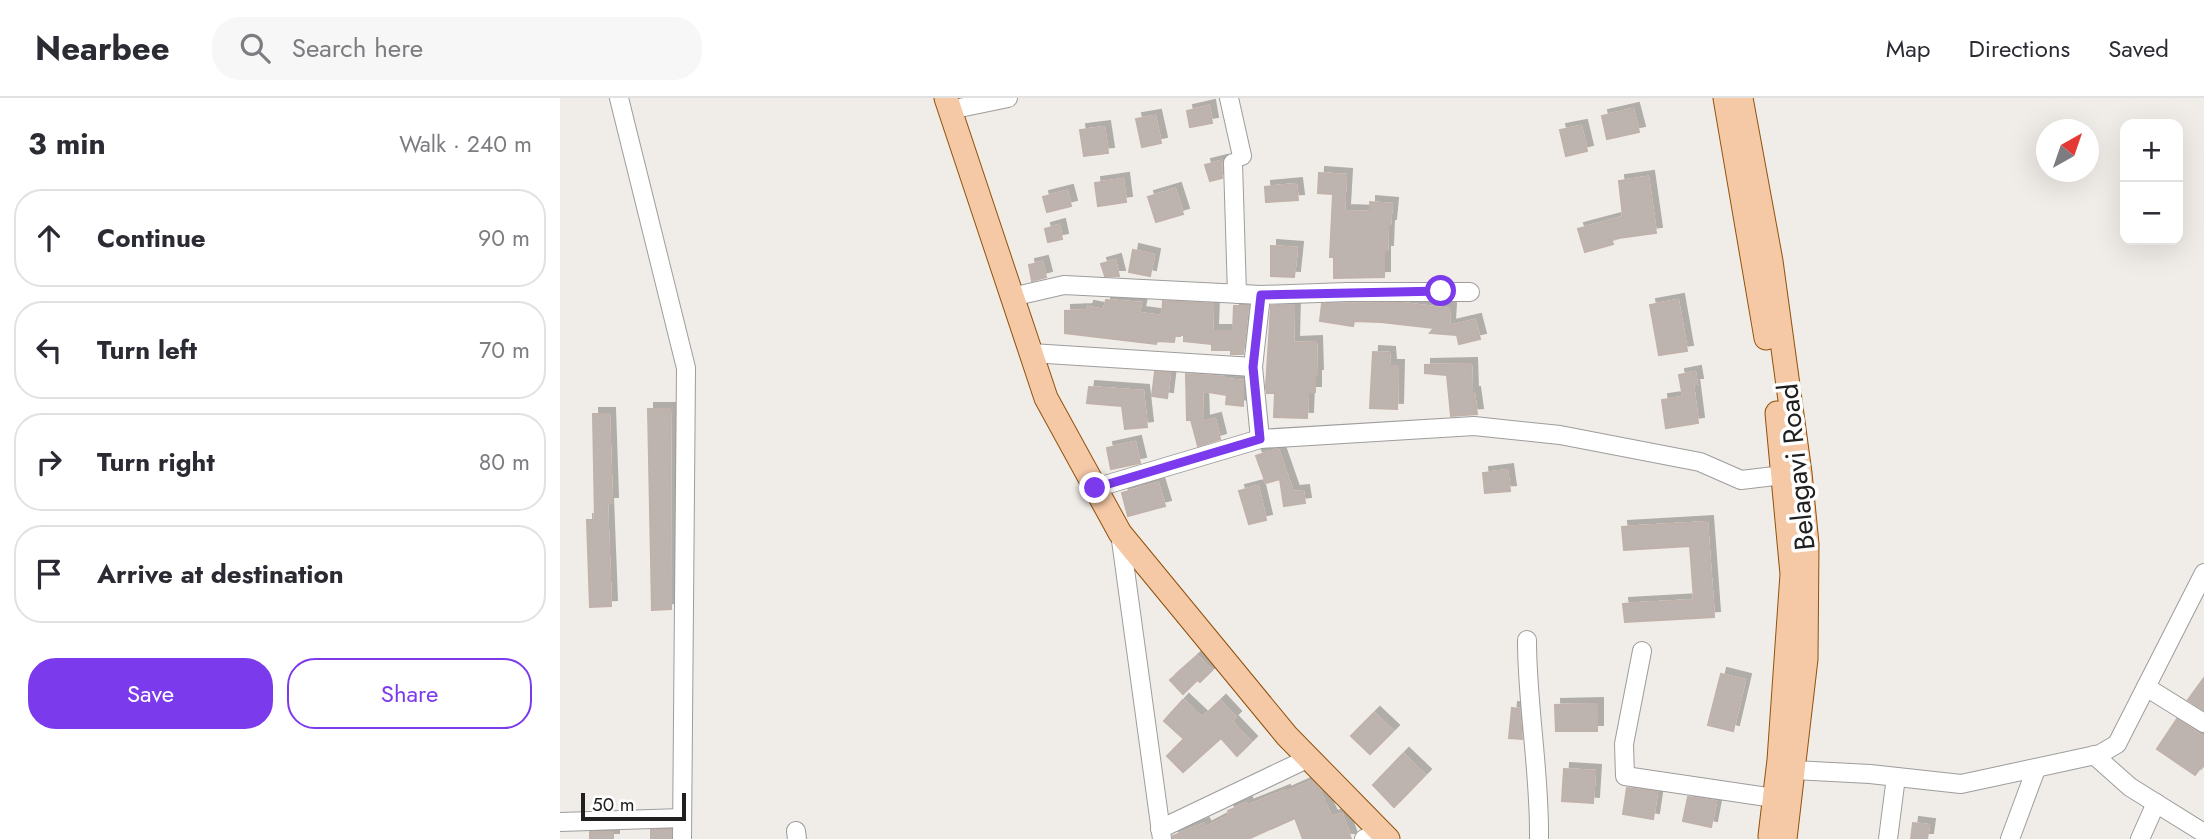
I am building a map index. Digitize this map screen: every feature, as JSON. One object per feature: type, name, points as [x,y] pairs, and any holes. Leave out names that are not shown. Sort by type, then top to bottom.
[{"type":"main road","points":[[1725,98],[1778,418],[1792,574],[1770,839]]},
{"type":"main road","name":"Belagavi Road","points":[[1741,98],[1771,261],[1807,544],[1806,659],[1785,839]]},
{"type":"main road","points":[[948,104],[1046,398],[1120,533],[1287,736],[1378,836]]},
{"type":"street","points":[[619,98],[686,368],[682,839]]},
{"type":"street","points":[[948,104],[1008,98]]},
{"type":"street","points":[[1230,98],[1237,160],[1237,294]]},
{"type":"street","points":[[1012,297],[1065,285],[1261,295],[1470,292]]},
{"type":"street","points":[[1260,439],[1253,367],[1261,295]]},
{"type":"street","points":[[1031,353],[1253,367]]},
{"type":"street","points":[[1095,488],[1260,439],[1474,426],[1560,435],[1700,462],[1741,480],[1783,475]]},
{"type":"street","points":[[1120,533],[1161,834],[1309,758]]},
{"type":"street","points":[[1794,770],[1896,777],[1961,785],[2094,755],[2118,744],[2204,573]]},
{"type":"street","points":[[1527,640],[1527,680],[1539,798],[1539,839]]},
{"type":"street","points":[[1642,651],[1624,744],[1625,776],[1774,799]]},
{"type":"street","points":[[2146,687],[2204,723]]},
{"type":"street","points":[[2094,755],[2130,787],[2204,833]]},
{"type":"street","points":[[2010,839],[2036,769]]},
{"type":"street","points":[[1888,839],[1896,777]]},
{"type":"street","points":[[2140,839],[2156,803]]},
{"type":"street","points":[[560,822],[682,818]]},
{"type":"building","points":[[1209,106],[1212,123],[1190,127],[1187,111]]},
{"type":"building","points":[[1633,109],[1639,132],[1607,139],[1602,116]]},
{"type":"building","points":[[1155,116],[1161,143],[1142,147],[1136,119]]},
{"type":"building","points":[[1581,126],[1587,151],[1566,156],[1560,130]]},
{"type":"building","points":[[1104,127],[1108,153],[1084,156],[1080,130]]},
{"type":"building","points":[[1221,161],[1222,178],[1210,181],[1205,165]]},
{"type":"building","points":[[1319,173],[1346,175],[1344,211],[1370,212],[1370,202],[1392,204],[1387,251],[1384,251],[1384,277],[1334,278],[1334,257],[1330,257],[1333,194],[1318,193]]},
{"type":"building","points":[[1648,177],[1656,233],[1611,239],[1613,244],[1585,252],[1578,229],[1623,217],[1619,181]]},
{"type":"building","points":[[1123,179],[1126,202],[1098,206],[1095,183]]},
{"type":"building","points":[[1296,184],[1298,200],[1266,202],[1265,187]]},
{"type":"building","points":[[1175,189],[1183,214],[1156,222],[1148,197]]},
{"type":"building","points":[[1067,191],[1071,206],[1047,212],[1043,197]]},
{"type":"building","points":[[1059,225],[1062,239],[1048,242],[1045,229]]},
{"type":"building","points":[[1271,246],[1297,248],[1294,277],[1271,276]]},
{"type":"building","points":[[1133,250],[1154,255],[1150,276],[1129,272]]},
{"type":"building","points":[[1115,260],[1119,276],[1105,276],[1101,264]]},
{"type":"building","points":[[1042,262],[1046,277],[1032,281],[1029,265]]},
{"type":"building","points":[[1106,300],[1141,303],[1139,313],[1162,316],[1163,301],[1213,304],[1212,331],[1233,331],[1234,306],[1248,306],[1243,354],[1231,354],[1231,350],[1212,350],[1212,344],[1184,341],[1184,335],[1175,335],[1174,342],[1157,341],[1156,344],[1065,333],[1065,311],[1087,310],[1088,307],[1104,310]]},
{"type":"building","points":[[1678,300],[1687,351],[1659,355],[1650,305]]},
{"type":"building","points":[[1403,303],[1450,309],[1449,326],[1475,320],[1480,339],[1459,344],[1457,335],[1430,333],[1434,328],[1354,321],[1353,326],[1320,321],[1322,304]]},
{"type":"building","points":[[1294,305],[1293,343],[1316,342],[1315,392],[1308,392],[1307,418],[1274,417],[1275,393],[1267,393],[1266,387],[1271,306]]},
{"type":"building","points":[[1373,352],[1389,353],[1390,366],[1398,366],[1397,409],[1370,408]]},
{"type":"building","points":[[1471,364],[1472,393],[1477,414],[1451,416],[1447,375],[1425,373],[1425,365]]},
{"type":"building","points":[[1155,372],[1170,373],[1167,398],[1152,396]]},
{"type":"building","points":[[1695,372],[1697,384],[1693,384],[1698,423],[1666,428],[1662,400],[1683,397],[1679,375]]},
{"type":"building","points":[[1186,374],[1243,381],[1243,406],[1226,404],[1227,395],[1202,391],[1203,422],[1215,419],[1220,439],[1198,446],[1191,420],[1187,420]]},
{"type":"building","points":[[1089,387],[1143,391],[1147,427],[1125,429],[1122,406],[1087,403]]},
{"type":"building","points":[[648,409],[670,409],[671,609],[652,610]]},
{"type":"building","points":[[593,414],[609,414],[612,503],[607,503],[611,606],[590,607],[587,520],[595,520]]},
{"type":"building","points":[[1135,442],[1140,463],[1111,469],[1107,448]]},
{"type":"building","points":[[1278,449],[1293,492],[1303,491],[1305,503],[1284,506],[1280,479],[1266,483],[1256,456]]},
{"type":"building","points":[[1507,470],[1510,491],[1485,493],[1483,473]]},
{"type":"building","points":[[1158,483],[1165,506],[1128,516],[1122,493]]},
{"type":"building","points":[[1258,486],[1266,520],[1249,524],[1239,491]]},
{"type":"building","points":[[1707,522],[1714,617],[1625,622],[1623,604],[1694,600],[1690,546],[1624,550],[1622,527]]},
{"type":"building","points":[[1197,656],[1212,670],[1183,694],[1170,680]]},
{"type":"building","points":[[1721,674],[1745,680],[1733,731],[1708,725]]},
{"type":"building","points":[[2204,678],[2204,710],[2188,700]]},
{"type":"building","points":[[1183,700],[1202,718],[1220,701],[1235,717],[1231,721],[1251,742],[1237,756],[1221,738],[1183,772],[1167,756],[1184,739],[1164,721]]},
{"type":"building","points":[[1597,704],[1597,731],[1556,731],[1555,705]]},
{"type":"building","points":[[1512,708],[1519,709],[1522,739],[1509,738]]},
{"type":"building","points":[[1374,713],[1393,731],[1370,754],[1351,736]]},
{"type":"building","points":[[2177,719],[2204,738],[2204,763],[2195,775],[2157,749]]},
{"type":"building","points":[[1403,754],[1425,775],[1394,807],[1373,785]]},
{"type":"building","points":[[1564,769],[1595,771],[1593,803],[1562,801]]},
{"type":"building","points":[[1312,781],[1318,787],[1331,817],[1342,814],[1351,839],[1303,839],[1295,818],[1248,839],[1173,839],[1173,836],[1203,824],[1205,828],[1230,815],[1228,811],[1246,803],[1247,806]]},
{"type":"building","points":[[1627,788],[1657,792],[1653,819],[1623,814]]},
{"type":"building","points":[[1688,797],[1716,801],[1711,827],[1683,821]]},
{"type":"building","points":[[1913,823],[1929,825],[1927,839],[1911,839]]},
{"type":"building","points":[[651,830],[671,830],[671,839],[651,839]]},
{"type":"building","points":[[590,832],[613,832],[613,839],[590,839]]},
{"type":"route","points":[[1095,488],[1260,439],[1253,367],[1261,295],[1441,291]]}]
